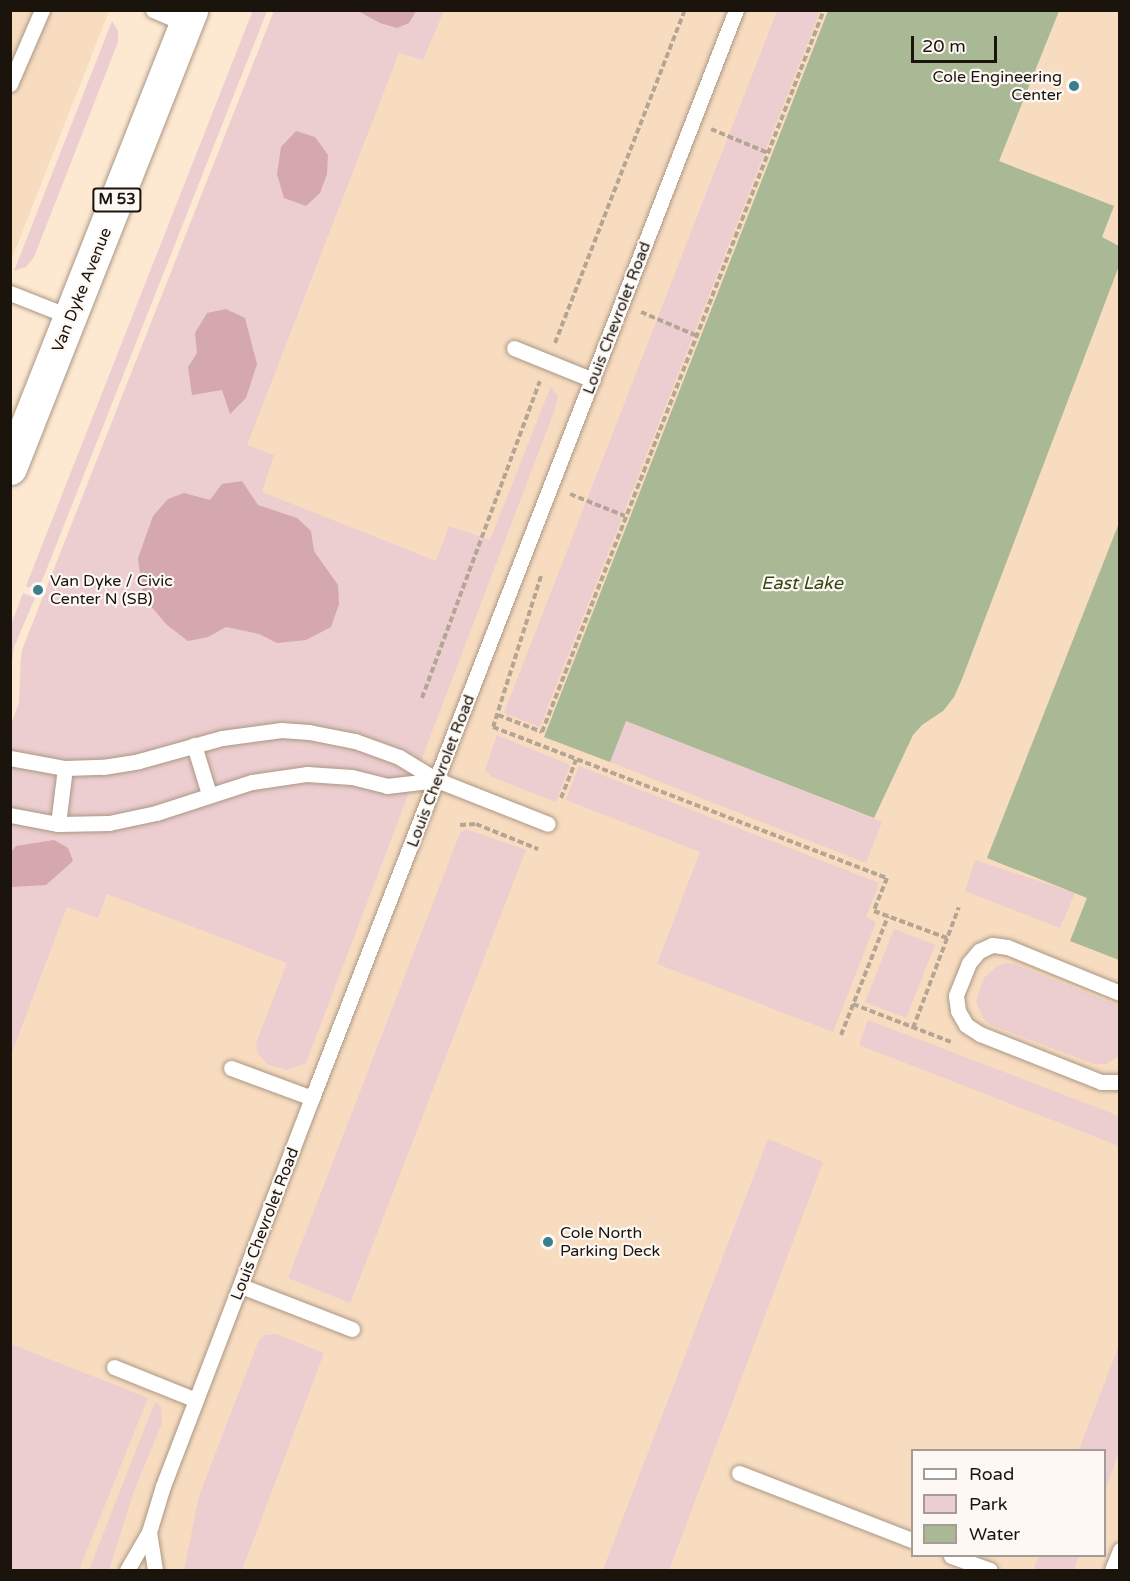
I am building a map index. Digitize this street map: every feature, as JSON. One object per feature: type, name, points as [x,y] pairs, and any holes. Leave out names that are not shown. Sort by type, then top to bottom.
[{"type":"main road","name":"Van Dyke Avenue","points":[[11,464],[188,17]]},
{"type":"lane","points":[[10,84],[42,10]]},
{"type":"lane","points":[[153,10],[188,17]]},
{"type":"lane","name":"Louis Chevrolet Road","points":[[127,1570],[149,1532],[154,1510],[312,1098],[736,10]]},
{"type":"lane","points":[[10,293],[71,317]]},
{"type":"lane","points":[[514,348],[593,380]]},
{"type":"lane","points":[[10,758],[65,768],[103,767],[139,761],[194,745],[255,732],[309,732],[355,741],[399,757],[437,780],[548,824]]},
{"type":"lane","points":[[194,745],[209,794]]},
{"type":"lane","points":[[58,824],[65,768]]},
{"type":"lane","points":[[10,815],[58,824],[89,824],[131,819],[252,782],[307,774],[352,777],[387,786],[437,780]]},
{"type":"lane","points":[[1119,993],[1007,947],[992,945],[979,951],[969,963],[956,996],[958,1011],[966,1025],[980,1034],[1101,1082],[1119,1083]]},
{"type":"lane","points":[[231,1068],[312,1098]]},
{"type":"lane","points":[[241,1286],[352,1329]]},
{"type":"lane","points":[[114,1367],[196,1400]]},
{"type":"lane","points":[[739,1473],[911,1540]]},
{"type":"lane","name":"Louis Chevrolet Road","points":[[149,1532],[155,1570]]},
{"type":"lane","points":[[1112,1570],[1119,1550]]},
{"type":"lane","points":[[954,1557],[990,1570]]},
{"type":"path","points":[[498,715],[542,732],[695,334],[824,10]]},
{"type":"path","points":[[710,129],[768,153]]},
{"type":"path","points":[[638,311],[695,334]]},
{"type":"path","points":[[567,493],[625,516]]},
{"type":"path","points":[[493,727],[887,878],[874,911],[947,938]]},
{"type":"path","points":[[561,798],[576,760]]},
{"type":"path","points":[[460,825],[476,824],[538,849]]},
{"type":"path","points":[[913,1028],[959,907]]},
{"type":"path","points":[[841,1035],[888,916]]},
{"type":"shaded area","points":[[11,11],[109,11],[11,261]]},
{"type":"shaded area","points":[[274,11],[1119,11],[1119,1570],[11,1570],[10,727],[19,703],[22,650]]},
{"type":"shaded area","points":[[358,11],[416,11],[409,23],[397,28],[380,23]]},
{"type":"shaded area","points":[[296,131],[315,137],[328,155],[327,174],[320,193],[306,206],[284,198],[277,174],[281,147]]},
{"type":"shaded area","points":[[226,309],[245,318],[257,364],[246,398],[230,414],[222,390],[192,395],[188,367],[197,353],[195,333],[207,313]]},
{"type":"shaded area","points":[[242,481],[258,505],[297,518],[311,531],[314,551],[338,585],[339,604],[331,627],[306,640],[277,643],[259,634],[226,627],[208,637],[188,641],[167,625],[143,597],[138,558],[153,516],[168,499],[184,493],[210,500],[222,484]]},
{"type":"shaded area","points":[[54,840],[68,848],[73,861],[46,885],[11,887],[11,852],[16,846]]},
{"type":"green space","points":[[253,10],[267,11],[38,591],[26,586]]},
{"type":"green space","points":[[274,11],[444,11],[423,60],[399,53],[247,445],[274,455],[262,492],[436,561],[449,526],[490,540],[551,386],[558,396],[555,409],[306,1063],[286,1070],[267,1064],[257,1052],[256,1043],[287,963],[107,894],[98,918],[67,907],[11,1055],[10,727],[19,703],[22,650]]},
{"type":"green space","points":[[777,11],[820,11],[540,727],[504,713]]},
{"type":"green space","points":[[112,21],[118,31],[118,42],[34,257],[26,267],[14,271]]},
{"type":"green space","points":[[23,593],[35,598],[14,647],[11,670],[11,625]]},
{"type":"green space","points":[[626,721],[882,822],[866,863],[610,762]]},
{"type":"green space","points":[[497,735],[570,765],[556,802],[492,777],[485,770]]},
{"type":"green space","points":[[579,766],[879,883],[866,917],[876,922],[833,1032],[657,964],[700,852],[566,800]]},
{"type":"green space","points":[[466,829],[526,850],[350,1303],[288,1278],[460,833]]},
{"type":"green space","points":[[975,860],[1075,893],[1060,928],[965,891]]},
{"type":"green space","points":[[894,929],[935,945],[906,1018],[865,1002]]},
{"type":"green space","points":[[1004,963],[1014,964],[1119,1006],[1119,1056],[1106,1064],[1094,1064],[991,1025],[983,1018],[976,1001],[984,978]]},
{"type":"green space","points":[[868,1020],[1119,1116],[1119,1146],[859,1045]]},
{"type":"green space","points":[[768,1139],[823,1162],[669,1570],[603,1570]]},
{"type":"green space","points":[[276,1334],[324,1353],[242,1570],[184,1570],[199,1496],[259,1340],[265,1335]]},
{"type":"green space","points":[[11,1344],[148,1398],[79,1570],[11,1570]]},
{"type":"green space","points":[[1119,1345],[1119,1452],[1106,1488],[1106,1449],[1079,1449]]},
{"type":"green space","points":[[155,1402],[161,1407],[162,1423],[134,1491],[109,1570],[89,1570]]},
{"type":"green space","points":[[1039,1557],[1079,1557],[1074,1570],[1034,1568]]},
{"type":"water","name":"East Lake","points":[[828,11],[1059,11],[999,161],[1114,206],[1102,237],[1119,246],[1119,266],[962,679],[954,697],[943,711],[922,725],[913,735],[874,818],[626,721],[610,762],[544,737]]},
{"type":"water","points":[[1119,523],[1120,960],[1070,941],[1087,898],[987,858]]},
{"type":"place","name":"Cole Engineering Center","points":[[1074,86]]},
{"type":"place","name":"Van Dyke / Civic Center N (SB)","points":[[38,590]]},
{"type":"place","name":"Cole North Parking Deck","points":[[548,1242]]}]
